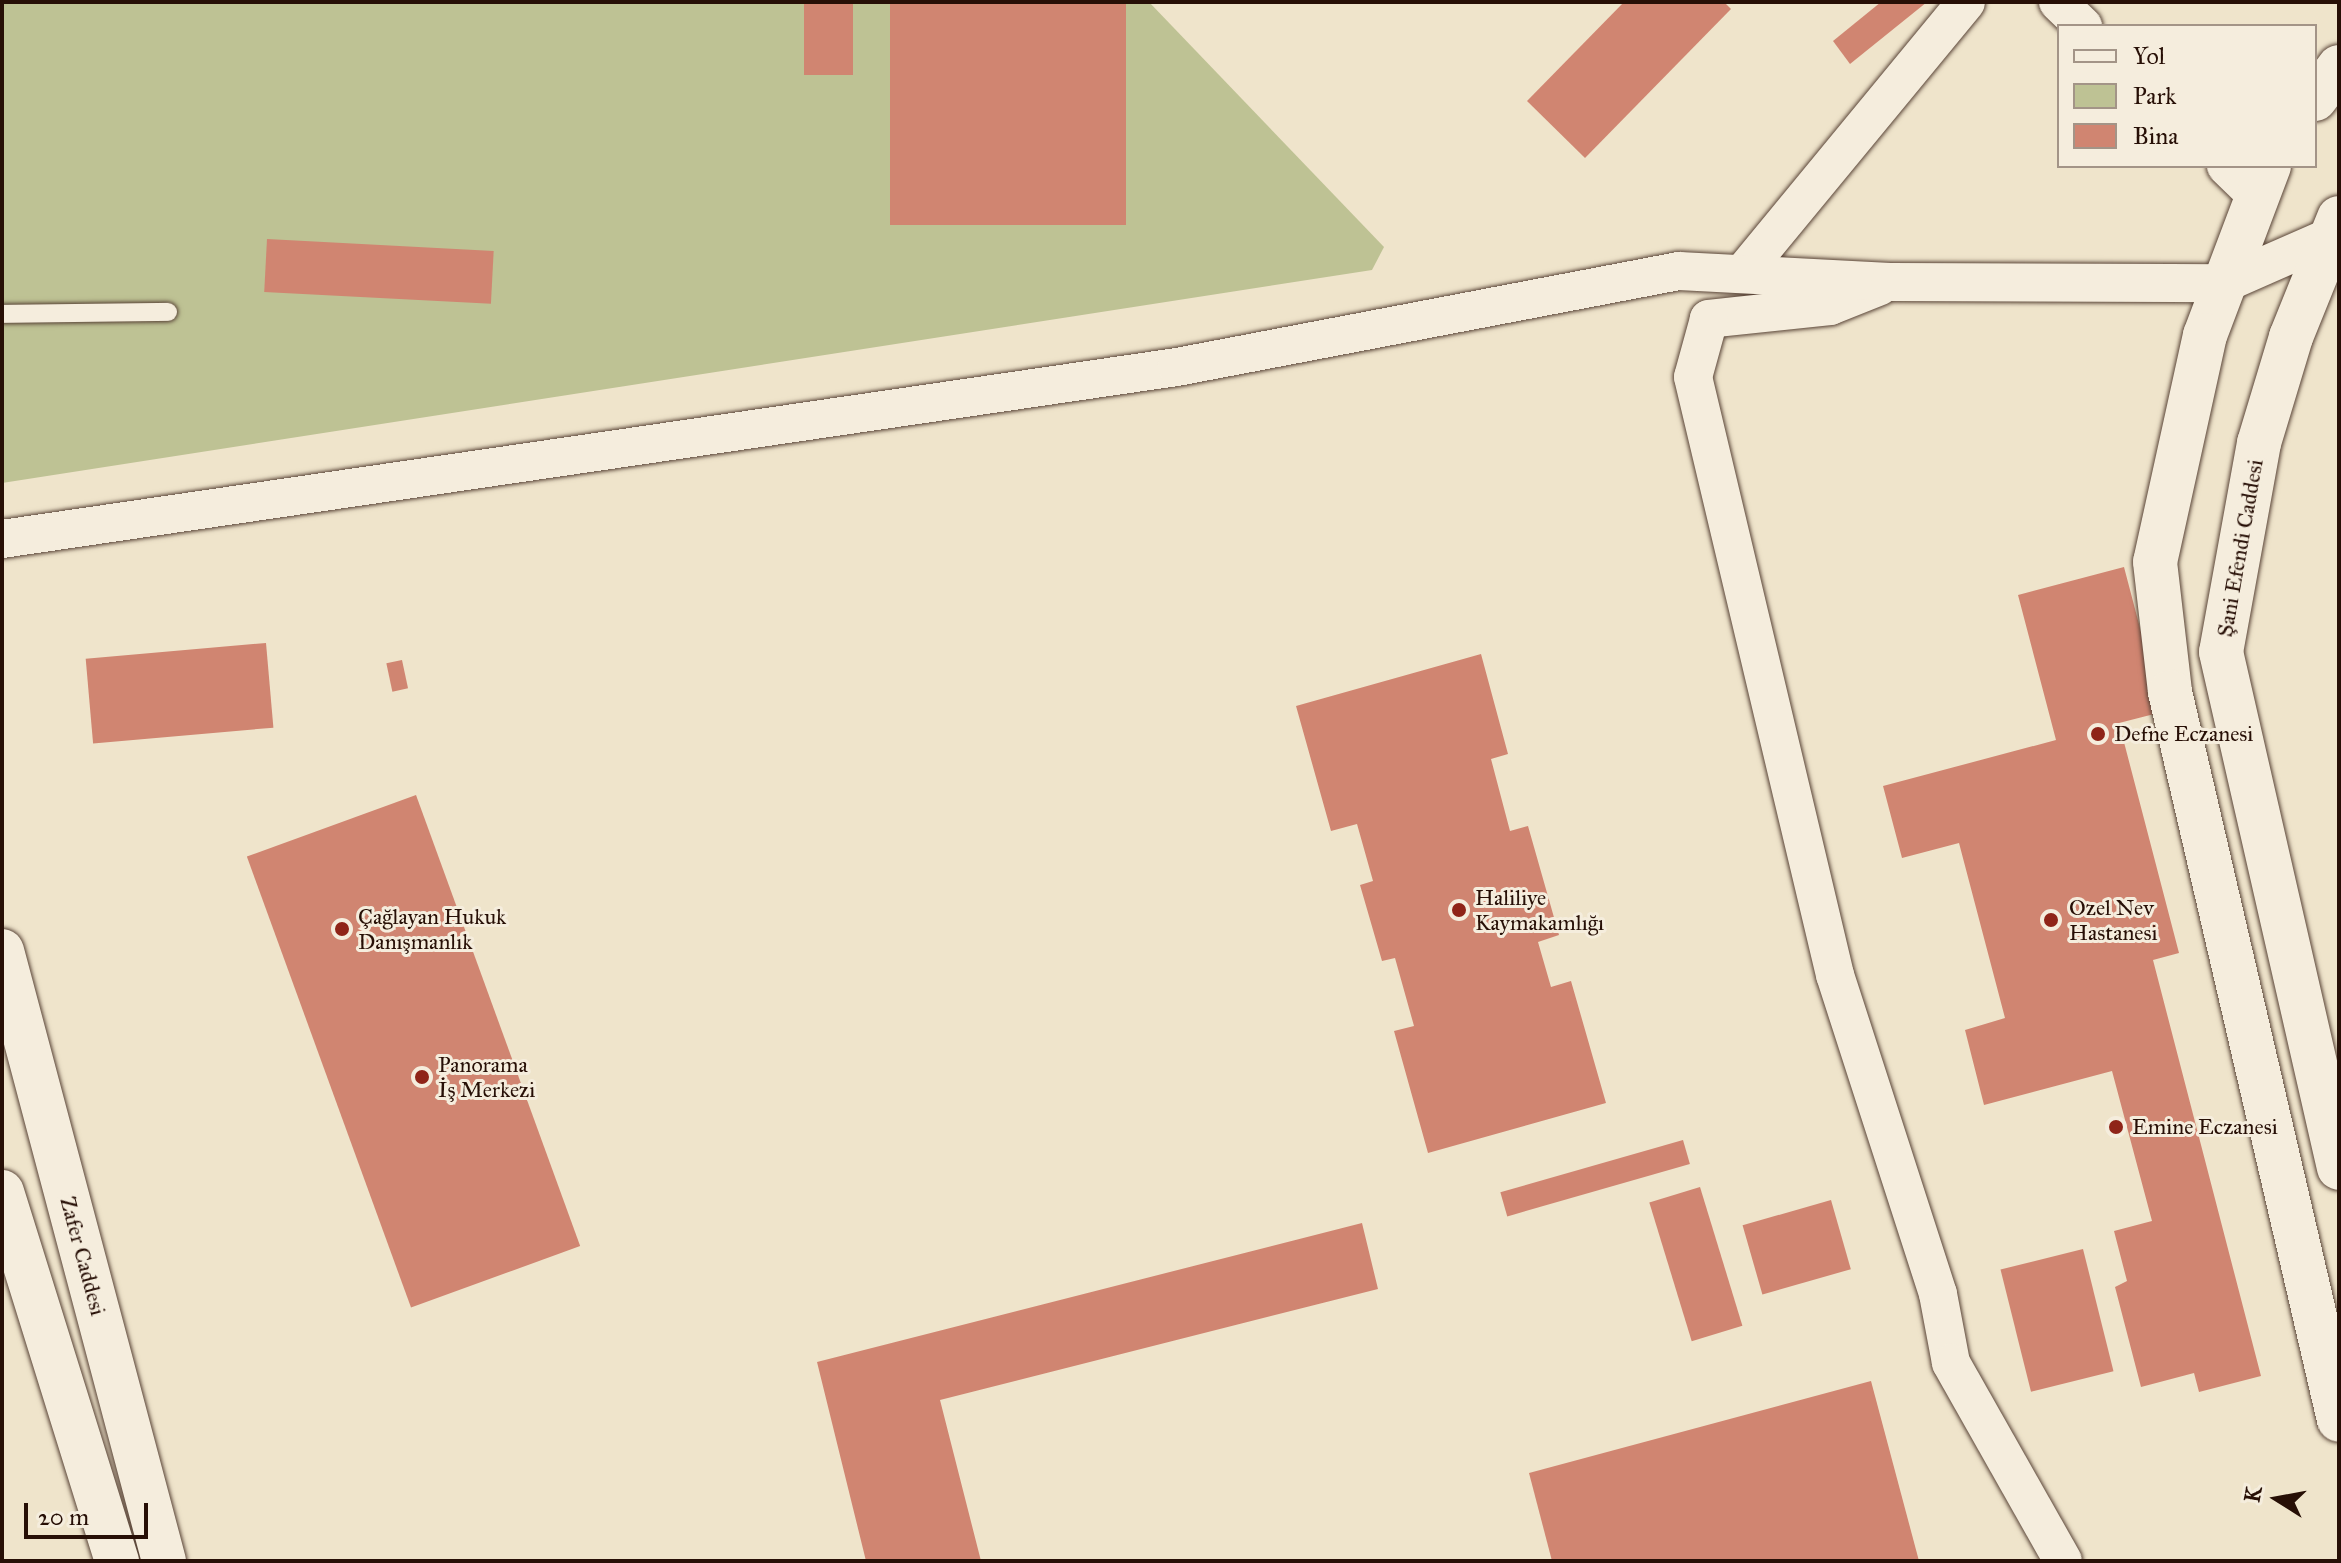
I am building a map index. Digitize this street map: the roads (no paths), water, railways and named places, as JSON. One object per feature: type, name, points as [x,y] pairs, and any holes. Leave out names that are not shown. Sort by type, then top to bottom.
[{"type":"main road","points":[[2317,96],[2339,67]]},
{"type":"main road","points":[[2264,181],[2205,335],[2155,562],[2170,692],[2339,1420]]},
{"type":"main road","name":"Şani Efendi Caddesi","points":[[2335,229],[2259,443],[2221,652],[2339,1168]]},
{"type":"main road","name":"Zafer Caddesi","points":[[2,951],[164,1561]]},
{"type":"main road","points":[[2,1192],[117,1561]]},
{"type":"street","points":[[1742,274],[1966,2]]},
{"type":"street","points":[[2058,2],[2081,24]]},
{"type":"street","points":[[2231,168],[2264,181]]},
{"type":"street","points":[[2,539],[1177,367],[1679,271],[1890,282],[2225,283],[2335,229]]},
{"type":"street","points":[[1890,282],[1830,306],[1709,319],[1693,377],[1835,975],[1938,1294],[1951,1363],[2063,1561]]},
{"type":"lane","points":[[2,314],[168,312]]},
{"type":"place","name":"Defne Eczanesi","points":[[2098,734]]},
{"type":"place","name":"Haliliye Kaymakamlığı","points":[[1459,910]]},
{"type":"place","name":"Ozel Nev Hastanesi","points":[[2051,920]]},
{"type":"place","name":"Çağlayan Hukuk Danışmanlık","points":[[342,929]]},
{"type":"place","name":"Panorama İş Merkezi","points":[[422,1077]]},
{"type":"place","name":"Emine Eczanesi","points":[[2116,1127]]}]
